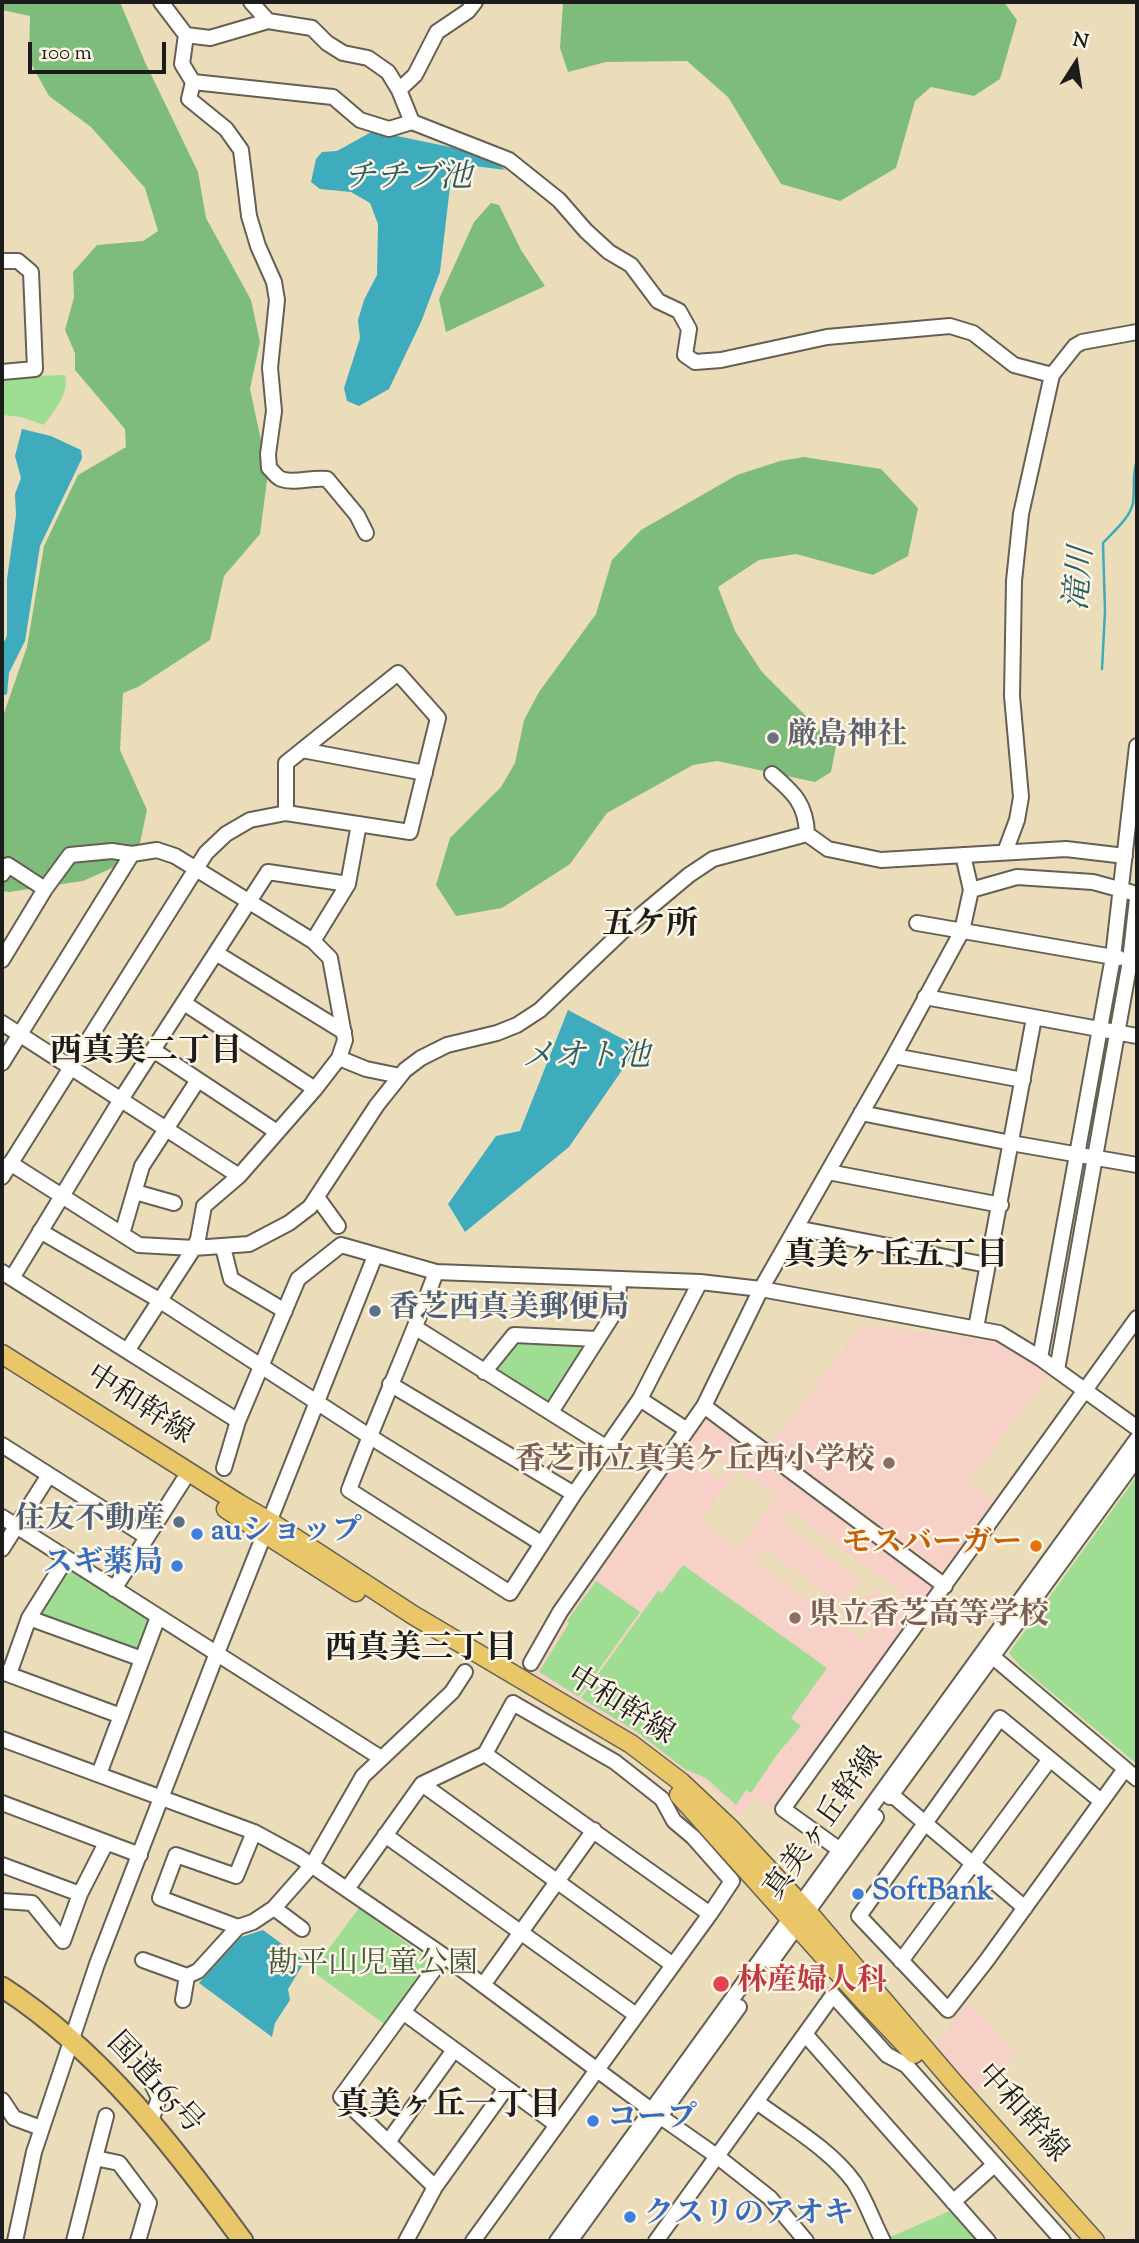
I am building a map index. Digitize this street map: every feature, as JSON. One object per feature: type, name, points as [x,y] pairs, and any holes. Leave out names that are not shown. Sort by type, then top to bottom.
[{"type":"highway","name":"国道165号","points":[[2,1987],[70,2040],[151,2121],[243,2241]]},
{"type":"main road","name":"中和幹線","points":[[2,1354],[215,1489],[267,1527]]},
{"type":"main road","name":"中和幹線","points":[[2,1365],[183,1481],[267,1527],[631,1744],[691,1791],[731,1829],[799,1915],[1082,2241]]},
{"type":"main road","name":"中和幹線","points":[[799,1915],[1095,2241]]},
{"type":"street","points":[[161,2],[186,35],[209,38],[268,21],[312,28],[327,43],[343,52],[368,58],[388,72],[399,90],[412,122]]},
{"type":"street","points":[[251,2],[268,21]]},
{"type":"street","points":[[399,90],[415,75],[437,32],[475,2]]},
{"type":"street","points":[[186,35],[181,64],[192,82],[189,99],[226,129],[241,150],[249,216],[258,246],[274,282],[277,300],[270,368],[274,411],[268,454],[269,468],[279,478],[293,481],[312,477],[327,480],[357,515],[366,533]]},
{"type":"street","points":[[192,82],[333,97],[360,120],[389,129],[412,122],[509,160],[559,200],[608,252],[631,265],[657,301],[679,311],[689,329],[685,355],[695,362],[721,360],[827,337],[950,326],[973,333],[1014,365],[1052,375]]},
{"type":"street","points":[[2,261],[18,261],[31,272],[35,369],[2,372]]},
{"type":"street","points":[[1005,852],[1017,820],[1021,797],[1012,696],[1014,581],[1018,535],[1052,375],[1075,346],[1082,342],[1137,332]]},
{"type":"street","points":[[2,1177],[206,853],[226,834],[250,820],[286,813],[410,832],[438,718],[398,673],[286,762],[286,813]]},
{"type":"street","points":[[1040,1358],[1112,957],[1137,746]]},
{"type":"street","points":[[302,750],[425,773]]},
{"type":"street","points":[[772,774],[800,802],[806,817],[807,834]]},
{"type":"street","points":[[313,941],[348,884],[359,824]]},
{"type":"street","points":[[807,834],[828,849],[881,860],[1066,849],[1125,856]]},
{"type":"street","points":[[10,1163],[61,1198],[139,1245],[194,1248],[249,1244],[289,1223],[310,1207],[377,1105],[400,1076],[421,1058],[447,1045],[497,1033],[517,1025],[540,1010],[628,926],[689,875],[713,859],[807,834]]},
{"type":"street","points":[[2,960],[45,889],[70,855],[112,851],[132,854],[157,850],[175,856],[313,941],[330,958],[345,1040],[339,1058],[316,1089],[239,1176],[204,1206],[194,1248],[127,1351]]},
{"type":"street","points":[[2,1062],[132,854]]},
{"type":"street","points":[[531,1663],[560,1612],[704,1406],[761,1289],[962,931],[971,890],[963,855]]},
{"type":"street","points":[[2,874],[8,865],[45,889]]},
{"type":"street","points":[[238,1421],[7,1275],[40,1231],[120,1101],[268,872],[348,884]]},
{"type":"street","points":[[971,890],[1017,877],[1093,882],[1137,894]]},
{"type":"street","points":[[1057,1370],[1116,1032],[1133,962],[1137,899]]},
{"type":"street","points":[[917,923],[1133,962]]},
{"type":"street","points":[[216,953],[344,1032]]},
{"type":"street","points":[[925,997],[1137,1037]]},
{"type":"street","points":[[184,1003],[316,1089]]},
{"type":"street","points":[[976,1328],[1034,1018]]},
{"type":"street","points":[[2,1023],[239,1176]]},
{"type":"street","points":[[153,1050],[277,1132]]},
{"type":"street","points":[[894,1056],[1023,1080]]},
{"type":"street","points":[[339,1058],[366,1069],[400,1076]]},
{"type":"street","points":[[122,1234],[142,1166],[198,1080]]},
{"type":"street","points":[[861,1113],[1137,1165]]},
{"type":"street","points":[[828,1172],[1001,1205]]},
{"type":"street","points":[[135,1192],[174,1203]]},
{"type":"street","points":[[317,1197],[338,1226]]},
{"type":"street","points":[[796,1228],[987,1265]]},
{"type":"street","points":[[40,1231],[159,1300],[541,1543]]},
{"type":"street","points":[[224,1468],[238,1421],[298,1279],[341,1245],[436,1272],[700,1282],[761,1289],[999,1333],[1040,1358],[1137,1428]]},
{"type":"street","points":[[223,1247],[231,1279],[285,1311]]},
{"type":"street","points":[[15,2241],[41,2128],[70,2040],[161,1796],[376,1256]]},
{"type":"street","points":[[436,1272],[416,1328],[390,1384],[349,1490],[510,1593],[640,1399],[700,1282]]},
{"type":"street","points":[[551,1412],[618,1307],[618,1279]]},
{"type":"street","points":[[840,1850],[783,1809],[1137,1318]]},
{"type":"street","points":[[416,1328],[607,1448]]},
{"type":"street","points":[[484,1372],[514,1335],[597,1339]]},
{"type":"street","points":[[390,1384],[574,1494]]},
{"type":"street","points":[[640,1399],[687,1430]]},
{"type":"street","points":[[704,1406],[945,1586]]},
{"type":"street","name":"真美ヶ丘幹線","points":[[570,2241],[656,2114],[799,1915],[892,1795],[1137,1439]]},
{"type":"street","points":[[2,1445],[147,1537]]},
{"type":"street","name":"真美ヶ丘幹線","points":[[799,1915],[840,1850],[1137,1458]]},
{"type":"street","points":[[2,1549],[49,1475]]},
{"type":"street","points":[[114,1589],[183,1481]]},
{"type":"street","points":[[2,1517],[381,1758]]},
{"type":"street","points":[[66,1559],[29,1618],[5,1673],[121,1716]]},
{"type":"street","points":[[99,1774],[158,1617]]},
{"type":"street","points":[[29,1618],[142,1659]]},
{"type":"street","points":[[988,1654],[1137,1779]]},
{"type":"street","points":[[143,1960],[187,1976],[198,1971],[238,1927],[253,1922],[274,1908],[312,1865],[363,1776],[452,1692],[465,1672]]},
{"type":"street","points":[[347,1889],[422,1784],[485,1754],[513,1703],[615,1762],[662,1798],[674,1821],[693,1837],[732,1881],[473,2241]]},
{"type":"street","points":[[1101,1801],[1000,1718],[859,1916],[948,2010],[1125,1769]]},
{"type":"street","points":[[2,1740],[254,1832],[312,1865],[444,1956],[718,2157],[770,2198],[806,2241]]},
{"type":"street","points":[[485,1754],[710,1914]]},
{"type":"street","points":[[901,1961],[1050,1759]]},
{"type":"street","points":[[422,1784],[673,1965]]},
{"type":"street","points":[[892,1795],[1025,1908]]},
{"type":"street","points":[[2,1803],[140,1855]]},
{"type":"street","points":[[483,1985],[594,1830]]},
{"type":"street","points":[[238,1927],[160,1898],[176,1855],[236,1876],[254,1832]]},
{"type":"street","points":[[385,1835],[636,2015]]},
{"type":"street","points":[[2,1901],[32,1903],[63,1941],[80,1894],[106,1843]]},
{"type":"street","points":[[2,1865],[80,1894]]},
{"type":"street","points":[[274,1908],[302,1929]]},
{"type":"street","points":[[435,2187],[341,2097],[444,1956]]},
{"type":"street","points":[[184,2000],[187,1976]]},
{"type":"street","points":[[656,2241],[833,1995],[887,2055],[906,2065],[1063,2241]]},
{"type":"street","points":[[403,2012],[557,2125]]},
{"type":"street","points":[[805,2034],[988,2241]]},
{"type":"street","points":[[388,2142],[454,2050]]},
{"type":"street","points":[[150,2080],[159,2098],[151,2121]]},
{"type":"street","points":[[406,2241],[435,2187],[506,2088]]},
{"type":"street","points":[[2,2100],[14,2119],[41,2128]]},
{"type":"street","points":[[757,2102],[841,2167],[861,2195],[883,2241]]},
{"type":"street","name":"真美ヶ丘幹線","points":[[557,2241],[656,2114]]},
{"type":"street","points":[[74,2241],[106,2116]]},
{"type":"street","points":[[95,2158],[119,2163],[149,2203],[138,2241]]},
{"type":"street","points":[[953,2202],[995,2165]]},
{"type":"shaded area","name":"香芝市立真美ケ丘西小学校","points":[[861,1325],[1000,1342],[1049,1374],[968,1481],[995,1500],[942,1571],[771,1444]]},
{"type":"shaded area","name":"県立香芝高等学校","points":[[707,1420],[937,1585],[771,1808],[755,1797],[741,1816],[705,1782],[684,1774],[632,1733],[534,1673],[561,1627]],"holes":[[[701,1445],[730,1465],[720,1480],[690,1460]],[[738,1469],[776,1497],[738,1548],[701,1521]],[[789,1510],[901,1592],[893,1602],[873,1588],[854,1614],[872,1628],[863,1640],[754,1560],[763,1547],[841,1605],[860,1580],[781,1522]],[[684,1565],[791,1718],[801,1726],[750,1793],[686,1770],[637,1732],[659,1591],[662,1594]]]},
{"type":"shaded area","points":[[967,2003],[977,2010],[1017,2054],[976,2092],[935,2045]]},
{"type":"green space","points":[[2,2],[120,2],[145,62],[198,172],[206,218],[251,300],[260,342],[250,389],[268,473],[260,534],[224,576],[210,640],[138,687],[123,693],[120,750],[147,810],[137,857],[83,881],[9,892],[2,891],[2,719],[27,647],[44,546],[78,475],[126,447],[125,429],[75,370],[75,353],[65,330],[74,297],[73,272],[97,245],[143,241],[158,231],[145,188],[91,127],[49,96],[29,60],[30,16],[2,10]]},
{"type":"green space","points":[[563,2],[1004,2],[1017,20],[1000,79],[974,96],[931,87],[915,101],[896,168],[840,201],[781,184],[728,97],[687,61],[606,62],[568,72],[560,48]]},
{"type":"green space","points":[[491,203],[499,205],[521,250],[545,286],[446,332],[439,299],[474,222]]},
{"type":"green space","points":[[65,375],[63,395],[44,425],[21,417],[2,415],[2,377]]},
{"type":"green space","points":[[804,457],[881,469],[918,508],[908,556],[873,575],[796,554],[759,560],[718,587],[735,631],[762,672],[836,746],[831,772],[815,782],[717,761],[693,765],[607,813],[570,864],[502,908],[456,916],[436,885],[450,838],[501,787],[515,763],[524,720],[539,692],[596,614],[612,560],[641,530],[737,475],[780,461]]},
{"type":"green space","points":[[516,1342],[589,1344],[548,1404],[494,1370]]},
{"type":"green space","points":[[1137,1476],[1137,1764],[1021,1667],[1009,1653]]},
{"type":"green space","points":[[683,1565],[827,1668],[791,1718],[801,1726],[751,1793],[746,1790],[736,1805],[706,1778],[686,1770],[637,1732],[581,1698],[658,1591],[662,1593]]},
{"type":"green space","points":[[70,1568],[151,1617],[137,1648],[40,1614]]},
{"type":"green space","points":[[596,1581],[640,1612],[579,1697],[539,1672],[569,1623],[567,1621]]},
{"type":"green space","name":"勘平山児童公園","points":[[359,1908],[434,1963],[387,2026],[312,1971]]},
{"type":"green space","points":[[952,2210],[979,2241],[890,2241],[888,2238]]},
{"type":"water","name":"チチブ池","points":[[373,131],[479,153],[506,170],[466,165],[451,178],[440,272],[421,322],[389,389],[359,406],[347,401],[344,388],[360,338],[358,320],[364,300],[377,275],[378,224],[370,203],[351,192],[320,189],[311,182],[316,159],[322,152],[337,151]]},
{"type":"water","points":[[22,429],[51,436],[81,450],[82,458],[40,546],[25,641],[9,673],[7,694],[2,696],[2,646],[7,636],[7,579],[16,515],[15,494],[21,478],[15,456]]},
{"type":"water","name":"メオト池","points":[[568,1010],[638,1047],[569,1147],[465,1232],[448,1204],[496,1136],[520,1131]]},
{"type":"water","points":[[263,1930],[305,1961],[288,1989],[290,2000],[275,2023],[272,2037],[199,1983],[241,1937]]},
{"type":"waterway","name":"滝川","points":[[1102,669],[1105,611],[1103,543],[1131,509],[1137,460]]},
{"type":"place","name":"厳島神社","points":[[773,738]]},
{"type":"place","name":"香芝西真美郵便局","points":[[375,1311]]},
{"type":"place","name":"香芝市立真美ケ丘西小学校","points":[[889,1463]]},
{"type":"place","name":"住友不動産","points":[[179,1522]]},
{"type":"place","name":"auショップ","points":[[197,1534]]},
{"type":"place","name":"モスバーガー","points":[[1036,1546]]},
{"type":"place","name":"スギ薬局","points":[[177,1566]]},
{"type":"place","name":"県立香芝高等学校","points":[[795,1618]]},
{"type":"place","name":"SoftBank","points":[[858,1894]]},
{"type":"place","name":"林産婦人科","points":[[721,1984]]},
{"type":"place","name":"コープ","points":[[593,2121]]},
{"type":"place","name":"クスリのアオキ","points":[[630,2217]]},
{"type":"district","name":"五ケ所","points":[[650,928]]},
{"type":"district","name":"西真美二丁目","points":[[146,1055]]},
{"type":"district","name":"真美ヶ丘五丁目","points":[[896,1259]]},
{"type":"district","name":"西真美三丁目","points":[[421,1652]]},
{"type":"district","name":"真美ヶ丘一丁目","points":[[449,2109]]}]
